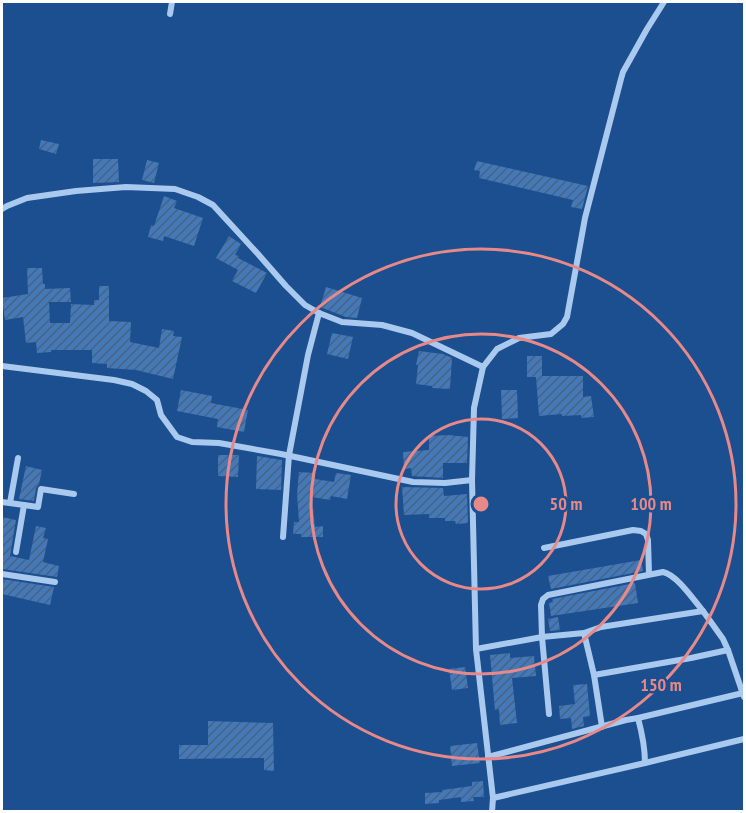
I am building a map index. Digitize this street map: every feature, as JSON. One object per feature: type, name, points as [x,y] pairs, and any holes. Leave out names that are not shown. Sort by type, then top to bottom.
[{"type":"street","points":[[170,14],[172,2]]},
{"type":"street","points":[[492,812],[493,798],[476,649],[472,480],[474,408],[483,367],[497,349],[519,338],[551,334],[563,324],[567,317],[585,218],[623,72],[664,2]]},
{"type":"street","points":[[2,210],[27,198],[76,191],[126,187],[175,189],[198,197],[213,206],[286,286],[305,305],[319,314],[342,321],[382,325],[412,333],[483,367]]},
{"type":"street","points":[[283,537],[289,455],[308,355],[319,314]]},
{"type":"street","points":[[2,366],[132,384],[157,400],[160,415],[177,437],[192,442],[219,443],[289,455],[413,482],[445,483],[472,480]]},
{"type":"street","points":[[10,503],[18,458]]},
{"type":"street","points":[[2,502],[38,507],[41,489],[74,494]]},
{"type":"street","points":[[16,552],[24,505]]},
{"type":"street","points":[[544,548],[633,530],[641,531],[646,534],[648,540],[649,574]]},
{"type":"street","points":[[488,757],[626,720],[744,695],[723,639],[703,611],[669,573],[663,572],[548,595],[543,599],[541,605],[542,637],[549,714]]},
{"type":"street","points":[[2,574],[55,582]]},
{"type":"street","points":[[476,649],[542,637],[584,633],[601,627],[703,611]]},
{"type":"street","points":[[584,633],[594,675],[602,727]]},
{"type":"street","points":[[594,675],[728,650]]},
{"type":"street","points":[[638,718],[645,763]]},
{"type":"street","points":[[493,798],[744,739]]},
{"type":"building","points":[[41,140],[59,144],[56,154],[39,149]]},
{"type":"building","points":[[93,159],[118,159],[119,182],[93,183]]},
{"type":"building","points":[[147,160],[159,163],[154,183],[142,180]]},
{"type":"building","points":[[477,161],[588,186],[582,209],[571,207],[573,200],[479,178],[480,171],[474,170]]},
{"type":"building","points":[[164,196],[177,201],[174,208],[203,218],[194,246],[164,236],[163,241],[148,237]]},
{"type":"building","points":[[229,236],[241,244],[235,255],[239,256],[238,258],[267,273],[256,293],[232,281],[238,270],[216,258]]},
{"type":"building","points":[[27,268],[42,268],[45,289],[70,288],[71,302],[49,302],[50,323],[70,323],[71,304],[94,305],[94,300],[99,300],[99,286],[109,286],[109,321],[131,322],[130,342],[159,348],[162,329],[174,331],[173,336],[182,337],[173,379],[136,370],[107,368],[107,364],[92,363],[92,350],[51,350],[51,352],[37,353],[36,342],[26,343],[23,317],[5,320],[2,298],[28,294]]},
{"type":"building","points":[[326,287],[362,298],[357,318],[346,317],[320,307]]},
{"type":"building","points":[[332,333],[353,337],[348,359],[327,354]]},
{"type":"building","points":[[419,351],[443,354],[452,358],[450,389],[416,384]]},
{"type":"building","points":[[527,356],[542,356],[542,376],[583,376],[583,397],[591,396],[594,417],[581,418],[581,415],[562,416],[562,414],[539,416],[536,377],[527,377]]},
{"type":"building","points":[[181,390],[212,396],[211,403],[248,410],[244,432],[217,427],[218,419],[177,411]]},
{"type":"building","points":[[501,390],[517,390],[518,418],[502,419]]},
{"type":"building","points":[[429,436],[468,437],[467,463],[443,463],[443,478],[412,476],[411,468],[404,469],[403,452],[429,450]]},
{"type":"building","points":[[218,455],[239,455],[238,477],[218,476]]},
{"type":"building","points":[[257,456],[282,460],[281,490],[256,489]]},
{"type":"building","points":[[26,466],[42,470],[34,501],[19,499]]},
{"type":"building","points":[[299,472],[315,473],[315,479],[334,482],[336,473],[351,475],[347,499],[331,496],[330,500],[312,497],[315,527],[323,526],[323,537],[301,537],[301,534],[293,534],[294,522],[299,522],[297,494]]},
{"type":"building","points":[[402,487],[443,488],[444,496],[467,494],[468,523],[456,524],[455,521],[445,521],[445,518],[429,518],[429,514],[404,515]]},
{"type":"building","points":[[2,517],[16,520],[10,556],[29,560],[36,526],[46,528],[43,538],[48,539],[43,562],[59,566],[57,577],[2,569]]},
{"type":"building","points":[[641,560],[643,571],[551,589],[548,576]]},
{"type":"building","points":[[2,579],[54,587],[50,605],[2,594]]},
{"type":"building","points":[[635,583],[638,603],[551,616],[549,603],[553,602],[552,599]]},
{"type":"building","points":[[558,617],[560,630],[550,631],[548,619]]},
{"type":"building","points":[[510,653],[510,658],[534,656],[536,676],[512,678],[517,723],[500,725],[499,709],[495,710],[490,655]]},
{"type":"building","points":[[465,667],[468,688],[452,690],[449,669]]},
{"type":"building","points":[[587,684],[590,716],[583,717],[584,726],[572,729],[571,718],[560,719],[559,706],[575,704],[573,685]]},
{"type":"building","points":[[208,721],[273,723],[274,771],[264,770],[264,758],[179,759],[179,745],[208,745]]},
{"type":"building","points":[[477,743],[480,763],[452,766],[450,746]]},
{"type":"building","points":[[483,781],[484,797],[473,797],[474,801],[461,802],[461,797],[425,804],[425,793],[472,786],[472,782]]}]
